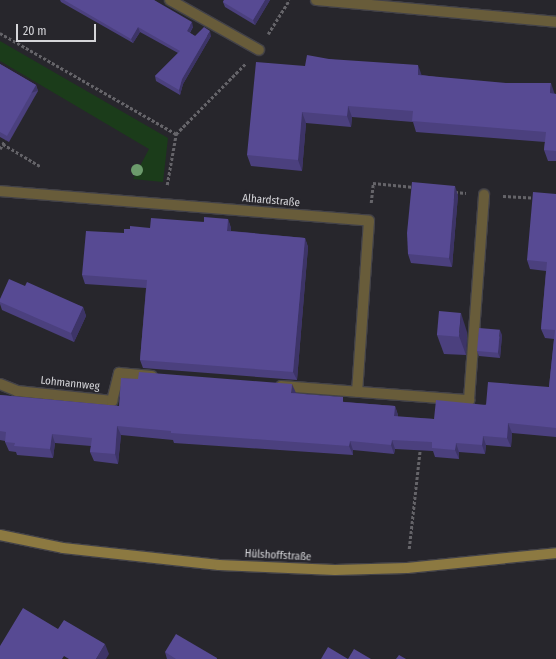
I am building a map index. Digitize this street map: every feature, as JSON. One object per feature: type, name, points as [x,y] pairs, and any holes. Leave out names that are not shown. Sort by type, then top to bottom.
[{"type":"main road","name":"Hülshoffstraße","points":[[0,535],[63,548],[219,565],[335,570],[407,568],[556,553]]},
{"type":"street","points":[[170,0],[259,50]]},
{"type":"street","points":[[316,0],[556,22]]},
{"type":"street","name":"Alhardstraße","points":[[0,190],[369,221]]},
{"type":"street","points":[[270,386],[469,400],[484,195]]},
{"type":"street","points":[[357,392],[369,221]]},
{"type":"street","name":"Lohmannweg","points":[[0,384],[17,391],[112,400],[119,373],[159,377]]},
{"type":"path","points":[[164,203],[176,134],[259,50],[289,0]]},
{"type":"path","points":[[0,33],[176,134]]},
{"type":"path","points":[[0,149],[6,140]]},
{"type":"path","points":[[3,144],[40,166]]},
{"type":"path","points":[[369,221],[373,183],[421,188]]},
{"type":"path","points":[[452,192],[542,198]]},
{"type":"path","points":[[407,568],[421,442]]},
{"type":"green space","points":[[0,41],[168,138],[163,182],[133,179],[149,149],[0,61]]},
{"type":"building","points":[[64,0],[154,0],[192,22],[187,31],[195,36],[204,27],[210,31],[182,79],[179,90],[155,76],[180,51],[138,27],[131,39]]},
{"type":"building","points":[[224,0],[265,0],[253,20],[223,2]]},
{"type":"building","points":[[307,55],[329,59],[418,65],[418,75],[506,83],[551,83],[550,93],[556,94],[556,151],[544,150],[546,132],[412,121],[413,111],[348,106],[347,116],[302,112],[298,160],[247,155],[256,62],[305,66]]},
{"type":"building","points":[[0,64],[36,85],[7,136],[0,132]]},
{"type":"building","points":[[412,182],[455,186],[449,258],[408,254],[407,233]]},
{"type":"building","points":[[533,192],[556,194],[556,428],[508,423],[507,438],[483,436],[482,445],[456,443],[455,450],[432,448],[432,442],[392,440],[391,445],[350,441],[349,446],[171,433],[171,431],[117,426],[115,454],[90,452],[92,438],[52,434],[50,449],[14,446],[15,443],[5,442],[6,432],[0,431],[0,395],[119,406],[121,378],[138,379],[139,372],[292,384],[291,393],[343,397],[343,402],[395,406],[394,416],[434,419],[436,400],[486,405],[488,382],[549,387],[555,330],[541,329],[547,262],[527,260]]},
{"type":"building","points":[[204,217],[228,219],[227,231],[305,238],[293,372],[140,360],[147,280],[82,275],[86,231],[124,233],[124,229],[130,229],[130,226],[150,228],[151,218],[204,222]]},
{"type":"building","points":[[9,279],[25,286],[27,282],[83,307],[71,333],[0,302]]},
{"type":"building","points":[[439,311],[461,313],[459,337],[437,335]]},
{"type":"building","points":[[479,328],[500,330],[498,353],[477,351]]},
{"type":"building","points":[[23,608],[58,629],[64,620],[105,644],[96,659],[69,659],[64,656],[62,659],[0,659],[0,646]]},
{"type":"building","points":[[176,634],[217,658],[176,659],[165,652]]},
{"type":"building","points":[[328,647],[348,659],[321,659]]},
{"type":"building","points":[[354,649],[371,659],[348,659]]},
{"type":"building","points":[[399,655],[406,659],[396,659]]}]
